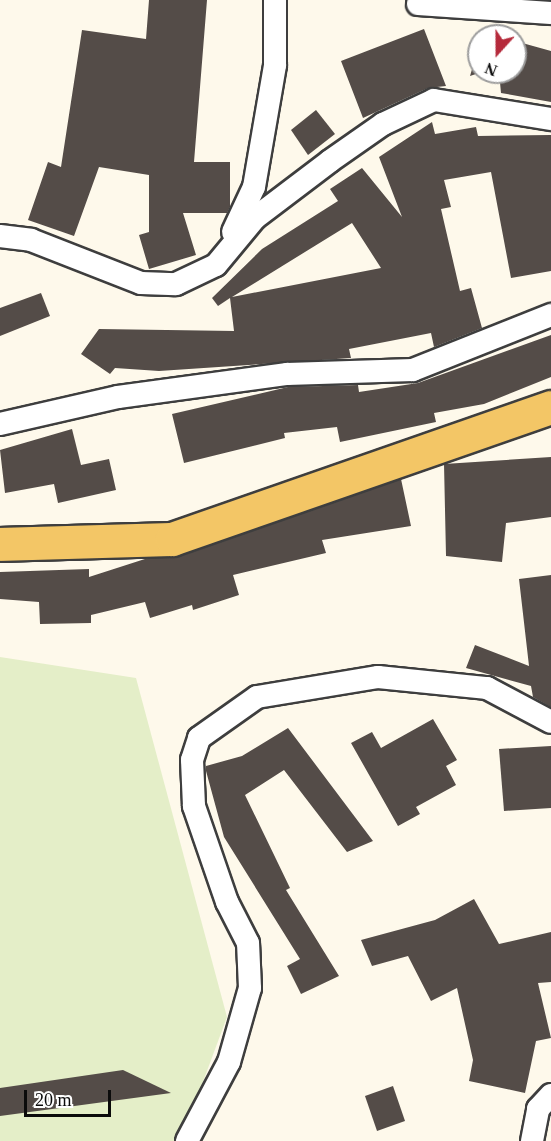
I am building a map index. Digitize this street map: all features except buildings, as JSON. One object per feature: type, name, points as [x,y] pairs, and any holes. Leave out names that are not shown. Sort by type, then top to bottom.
[{"type":"main road","points":[[0,544],[172,539],[551,407]]},
{"type":"street","points":[[216,265],[254,187],[274,65],[275,0]]},
{"type":"street","points":[[418,4],[551,13]]},
{"type":"street","points":[[0,236],[31,240],[141,283],[176,284],[216,265],[255,218],[383,124],[434,100],[551,119]]},
{"type":"street","points":[[0,424],[118,397],[287,374],[413,370],[551,315]]},
{"type":"street","points":[[188,1141],[229,1062],[250,988],[248,944],[227,902],[194,806],[192,760],[199,738],[257,697],[378,677],[487,688],[551,722]]},
{"type":"street","points":[[532,1141],[538,1109],[551,1095]]},
{"type":"green space","points":[[0,657],[136,678],[227,1017],[181,1141],[0,1141]]}]
